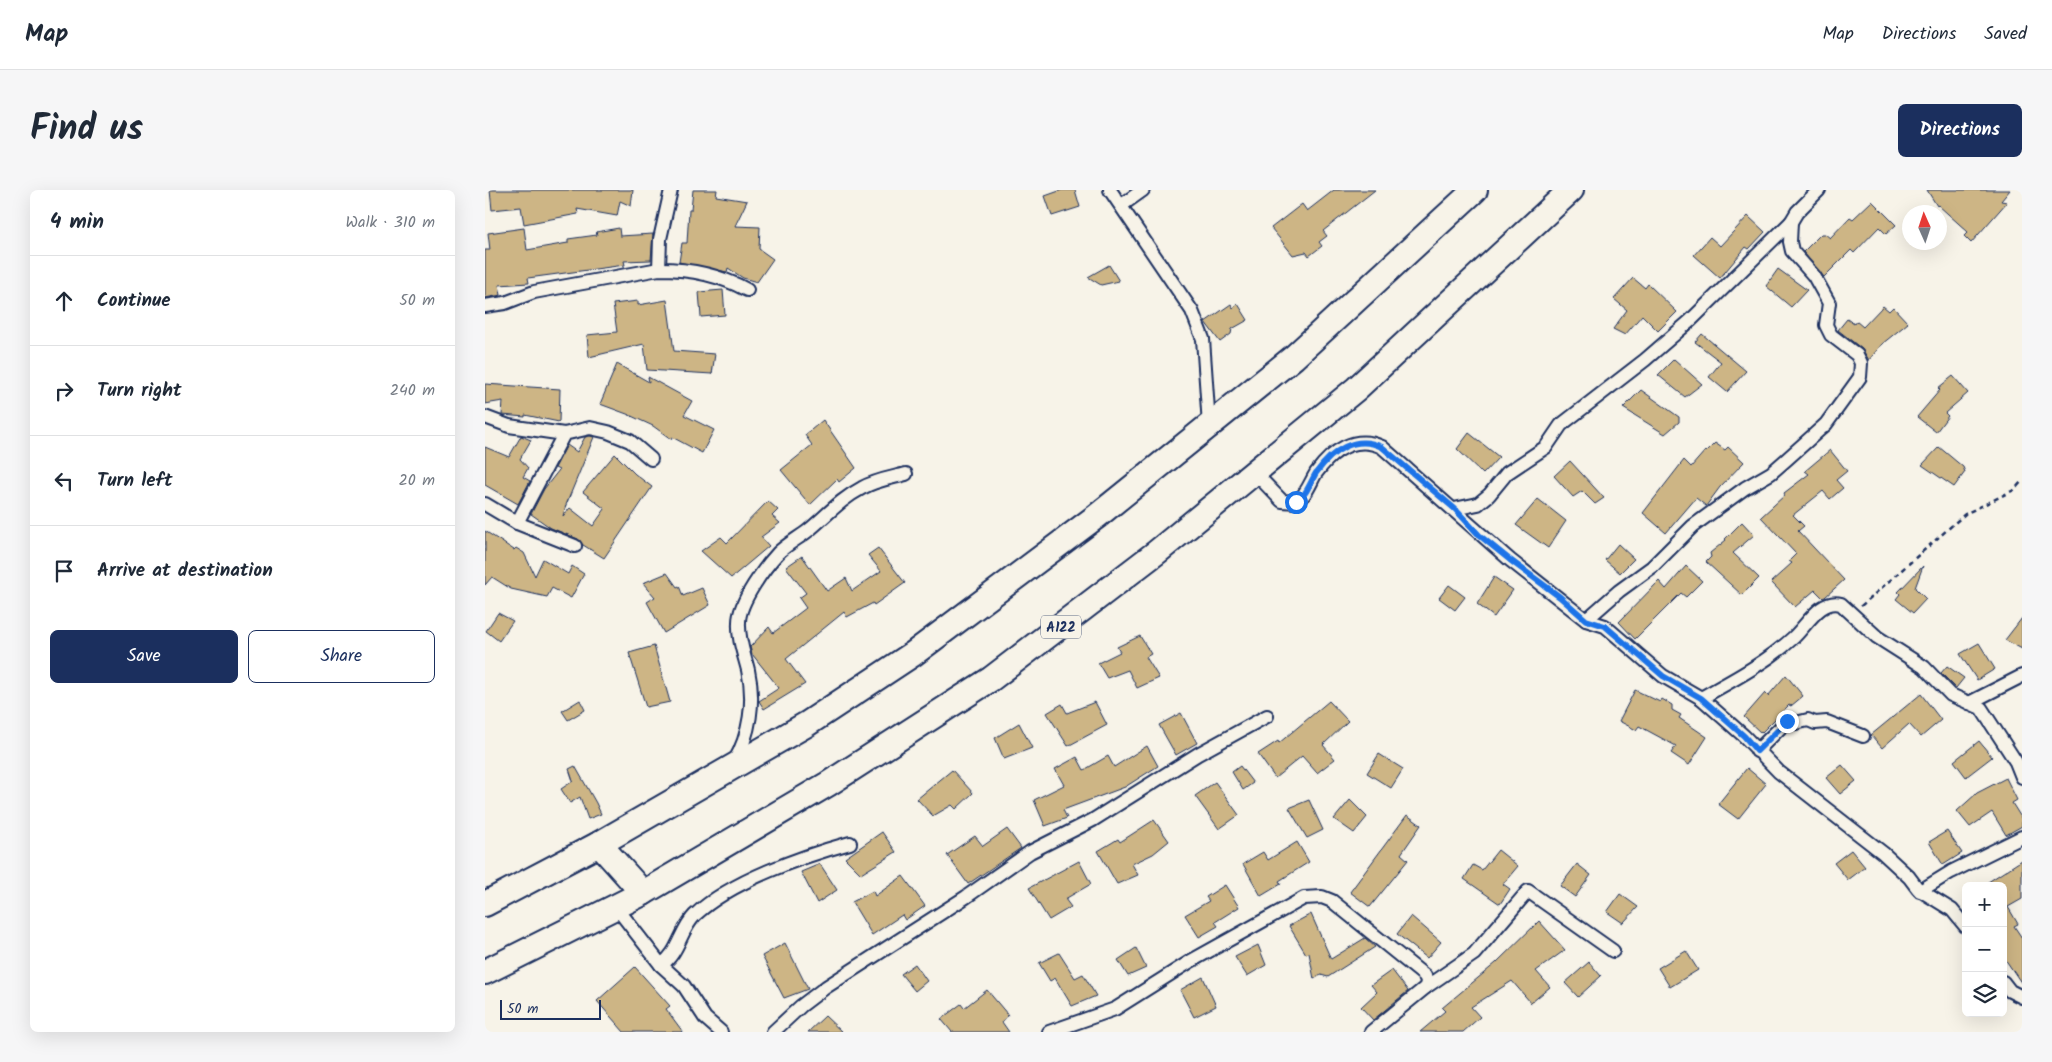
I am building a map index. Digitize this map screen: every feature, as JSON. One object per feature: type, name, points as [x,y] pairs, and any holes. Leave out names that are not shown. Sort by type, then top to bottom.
[{"type":"highway","points":[[485,904],[599,844],[807,724],[913,654],[1097,516],[1294,357],[1475,190]]},
{"type":"highway","name":"A122","points":[[485,972],[643,893],[820,789],[991,679],[1157,552],[1356,389],[1571,190]]},
{"type":"highway","points":[[599,844],[643,893]]},
{"type":"street","points":[[659,269],[660,239],[671,190]]},
{"type":"street","points":[[1110,190],[1122,205],[1150,252],[1192,311],[1199,325],[1203,339],[1209,425]]},
{"type":"street","points":[[1122,205],[1143,190]]},
{"type":"street","points":[[1455,509],[1478,504],[1489,495],[1507,473],[1547,447],[1561,425],[1645,360],[1690,321],[1791,222],[1797,212],[1819,190]]},
{"type":"street","points":[[1586,620],[1619,591],[1652,567],[1693,526],[1745,488],[1771,473],[1787,459],[1826,424],[1860,377],[1861,363],[1857,355],[1831,334],[1826,325],[1829,303],[1814,276],[1792,250],[1791,222]]},
{"type":"street","points":[[485,306],[505,303],[534,292],[659,269],[680,269],[724,278],[747,290]]},
{"type":"street","points":[[485,417],[516,427],[564,434],[590,428],[608,432],[630,441],[651,458]]},
{"type":"street","points":[[517,523],[564,434]]},
{"type":"street","points":[[1255,472],[1282,501],[1296,502],[1325,463],[1348,444],[1365,441],[1382,447],[1455,509],[1479,535],[1586,620],[1605,626],[1663,676],[1701,698],[1811,799],[1883,853],[1921,891],[1952,910],[1962,922]]},
{"type":"street","points":[[730,768],[743,748],[748,727],[751,698],[748,671],[739,634],[739,619],[746,600],[779,552],[810,529],[832,507],[879,480],[906,474]]},
{"type":"street","points":[[485,504],[517,523],[575,546]]},
{"type":"street","points":[[1701,698],[1758,666],[1775,653],[1824,606],[1834,602],[1841,604],[1877,637],[1924,667],[1951,694],[1981,708],[2016,762],[2022,777]]},
{"type":"street","points":[[1969,703],[2022,676]]},
{"type":"street","points":[[773,1032],[801,1006],[826,987],[966,897],[1023,857],[1093,820],[1198,754],[1267,716]]},
{"type":"street","points":[[1757,751],[1787,721],[1808,720],[1815,723],[1827,722],[1863,736]]},
{"type":"street","points":[[748,727],[762,750]]},
{"type":"street","points":[[1921,891],[1951,872],[2022,837]]},
{"type":"street","points":[[661,965],[670,959],[682,934],[694,916],[722,895],[743,883],[809,854],[850,844]]},
{"type":"street","points":[[1371,1032],[1426,986],[1474,954],[1529,891],[1613,951]]},
{"type":"street","points":[[1049,1032],[1102,1016],[1191,961],[1304,898],[1322,897],[1332,901],[1425,976],[1426,986]]},
{"type":"street","points":[[616,907],[661,965],[684,986],[705,1018],[721,1032]]},
{"type":"street","points":[[2007,987],[2010,991],[2022,997]]},
{"type":"path","points":[[1852,614],[1965,514],[2014,490],[2022,481]]},
{"type":"building","points":[[490,190],[633,190],[631,206],[620,201],[617,216],[577,209],[578,214],[524,224],[521,207],[492,210]]},
{"type":"building","points":[[693,190],[717,190],[716,196],[747,201],[735,226],[760,227],[759,249],[773,259],[757,282],[743,278],[728,268],[727,272],[679,262],[682,243],[687,243],[689,210],[691,210]]},
{"type":"building","points":[[1062,190],[1075,190],[1080,207],[1052,216],[1045,196]]},
{"type":"building","points":[[1334,190],[1375,190],[1323,231],[1327,236],[1319,242],[1322,246],[1309,256],[1306,252],[1293,255],[1271,228],[1302,204],[1307,211]]},
{"type":"building","points":[[1927,190],[2010,190],[2001,201],[2007,202],[1971,243],[1964,236],[1968,232],[1947,213],[1947,205],[1936,205]]},
{"type":"building","points":[[1872,201],[1896,225],[1886,234],[1879,227],[1854,253],[1851,250],[1824,277],[1803,252],[1821,234],[1825,234],[1830,238],[1850,217],[1853,219]]},
{"type":"building","points":[[1748,216],[1765,232],[1749,249],[1746,247],[1720,278],[1694,255],[1710,237],[1720,246]]},
{"type":"building","points":[[524,228],[527,250],[568,243],[568,239],[597,235],[596,232],[619,228],[620,236],[653,234],[651,260],[624,261],[625,265],[528,278],[529,283],[499,285],[501,295],[485,298],[485,250],[490,250],[488,233]]},
{"type":"building","points":[[1109,265],[1119,281],[1101,285],[1088,277]]},
{"type":"building","points":[[1778,269],[1807,290],[1791,307],[1766,286]]},
{"type":"building","points":[[1633,278],[1645,288],[1648,284],[1677,312],[1658,331],[1642,315],[1625,335],[1613,329],[1627,310],[1614,299]]},
{"type":"building","points":[[723,290],[725,315],[701,317],[699,292]]},
{"type":"building","points":[[667,300],[674,351],[715,354],[712,374],[647,370],[644,344],[589,357],[587,335],[617,332],[613,304],[638,301],[638,305]]},
{"type":"building","points":[[1231,304],[1233,308],[1238,304],[1248,320],[1232,329],[1231,334],[1220,342],[1205,322]]},
{"type":"building","points":[[1883,306],[1889,311],[1893,307],[1908,323],[1882,344],[1869,360],[1862,349],[1838,330],[1847,319],[1854,324],[1856,321],[1863,327]]},
{"type":"building","points":[[1702,334],[1746,371],[1727,392],[1709,377],[1721,362],[1695,342]]},
{"type":"building","points":[[1674,359],[1702,384],[1685,397],[1658,375]]},
{"type":"building","points":[[617,364],[649,382],[648,377],[692,401],[684,415],[714,430],[702,453],[672,437],[671,439],[653,426],[600,404]]},
{"type":"building","points":[[1953,376],[1968,393],[1945,413],[1948,416],[1936,432],[1917,417],[1940,390],[1938,388]]},
{"type":"building","points":[[485,384],[560,389],[559,422],[525,415],[525,417],[502,415],[503,401],[485,404]]},
{"type":"building","points":[[1641,390],[1679,417],[1679,422],[1665,434],[1623,408]]},
{"type":"building","points":[[823,420],[856,468],[839,482],[837,479],[810,505],[781,470],[812,445],[805,435]]},
{"type":"building","points":[[1469,433],[1499,457],[1483,474],[1457,449]]},
{"type":"building","points":[[521,436],[531,440],[520,459],[528,468],[523,477],[530,481],[518,504],[485,485],[485,447],[509,457]]},
{"type":"building","points":[[585,437],[594,437],[563,516],[570,508],[593,526],[605,509],[583,492],[615,454],[635,474],[652,487],[604,558],[583,545],[578,539],[551,528],[531,514],[544,489],[559,470],[555,468],[567,445],[577,452]]},
{"type":"building","points":[[1715,443],[1725,450],[1728,447],[1744,462],[1720,487],[1706,506],[1696,498],[1666,533],[1643,513],[1684,460],[1691,467]]},
{"type":"building","points":[[1939,447],[1963,467],[1965,472],[1954,487],[1922,465]]},
{"type":"building","points":[[1830,450],[1847,471],[1836,480],[1843,488],[1830,499],[1823,491],[1793,515],[1804,526],[1798,531],[1844,580],[1825,597],[1823,598],[1815,590],[1795,607],[1771,582],[1792,563],[1789,561],[1796,554],[1761,517],[1785,495],[1784,493],[1809,474],[1805,471]]},
{"type":"building","points":[[1570,461],[1604,498],[1595,504],[1582,491],[1573,497],[1554,476]]},
{"type":"building","points":[[1538,499],[1566,521],[1548,548],[1516,525]]},
{"type":"building","points":[[768,501],[778,510],[772,516],[780,523],[761,537],[769,546],[731,578],[701,551],[721,537],[727,543]]},
{"type":"building","points":[[1742,522],[1754,535],[1733,553],[1759,578],[1742,595],[1706,562],[1711,557],[1710,553],[1726,540]]},
{"type":"building","points":[[485,531],[514,550],[516,548],[524,553],[535,576],[543,559],[568,574],[572,566],[584,574],[571,598],[552,588],[547,597],[511,589],[492,577],[485,585]]},
{"type":"building","points":[[1618,544],[1634,559],[1620,573],[1605,560]]},
{"type":"building","points":[[878,548],[905,583],[874,605],[873,603],[847,617],[844,612],[786,659],[805,684],[764,709],[759,701],[779,688],[752,654],[750,647],[769,627],[773,633],[806,608],[799,598],[806,593],[786,567],[802,556],[827,591],[846,578],[852,591],[881,571],[868,555]]},
{"type":"building","points":[[1686,566],[1702,581],[1686,597],[1681,593],[1635,639],[1619,622],[1659,581],[1666,589]]},
{"type":"building","points":[[1923,566],[1915,588],[1926,599],[1913,613],[1896,599],[1900,594],[1898,592]]},
{"type":"building","points":[[667,573],[677,587],[679,586],[683,596],[702,588],[710,605],[664,633],[647,602],[655,597],[643,583]]},
{"type":"building","points":[[1494,577],[1513,590],[1494,617],[1477,604]]},
{"type":"building","points":[[1449,585],[1465,597],[1455,610],[1439,598]]},
{"type":"building","points":[[498,613],[513,621],[499,641],[486,631]]},
{"type":"building","points":[[2022,618],[2022,649],[2005,640]]},
{"type":"building","points":[[1140,636],[1151,654],[1146,657],[1159,678],[1137,688],[1128,670],[1107,678],[1098,663],[1120,652],[1117,647]]},
{"type":"building","points":[[1979,643],[1995,669],[1977,680],[1960,654]]},
{"type":"building","points":[[654,646],[670,702],[646,707],[629,653]]},
{"type":"building","points":[[1947,666],[1964,678],[1956,688],[1941,673]]},
{"type":"building","points":[[1786,675],[1803,696],[1791,706],[1789,705],[1761,733],[1744,717],[1765,693],[1768,696]]},
{"type":"building","points":[[1635,690],[1660,702],[1662,699],[1672,705],[1672,710],[1681,715],[1679,718],[1707,737],[1689,765],[1671,753],[1676,746],[1639,726],[1636,730],[1619,721]]},
{"type":"building","points":[[1921,694],[1941,720],[1921,737],[1909,724],[1882,748],[1871,735]]},
{"type":"building","points":[[580,700],[585,710],[568,720],[562,711]]},
{"type":"building","points":[[1329,701],[1348,721],[1323,745],[1335,759],[1317,773],[1302,756],[1275,778],[1258,754],[1278,741],[1279,743]]},
{"type":"building","points":[[1095,702],[1107,725],[1068,746],[1047,713],[1062,704],[1067,713]]},
{"type":"building","points":[[1181,713],[1197,743],[1176,755],[1159,725]]},
{"type":"building","points":[[1019,723],[1032,748],[1004,759],[995,738]]},
{"type":"building","points":[[1979,741],[1992,757],[1966,777],[1954,761]]},
{"type":"building","points":[[1147,746],[1158,766],[1125,787],[1063,810],[1067,818],[1045,826],[1034,800],[1064,785],[1055,769],[1077,757],[1084,770],[1108,756],[1114,767]]},
{"type":"building","points":[[1379,754],[1403,769],[1391,788],[1367,773]]},
{"type":"building","points":[[1842,765],[1856,781],[1840,794],[1826,778]]},
{"type":"building","points":[[575,766],[601,814],[588,819],[580,797],[570,803],[561,789],[573,781],[569,769]]},
{"type":"building","points":[[1240,766],[1253,783],[1243,790],[1232,772]]},
{"type":"building","points":[[1747,768],[1766,784],[1738,819],[1718,804]]},
{"type":"building","points":[[952,770],[973,793],[956,809],[952,805],[933,816],[917,799]]},
{"type":"building","points":[[2006,778],[2017,800],[2012,803],[2022,819],[2022,826],[2006,835],[1992,812],[1970,827],[1957,811],[1977,793]]},
{"type":"building","points":[[1215,782],[1239,815],[1219,829],[1195,796]]},
{"type":"building","points":[[1309,800],[1323,830],[1307,838],[1289,808]]},
{"type":"building","points":[[1350,800],[1367,817],[1354,833],[1334,819]]},
{"type":"building","points":[[1407,815],[1421,825],[1401,854],[1408,860],[1370,907],[1350,892]]},
{"type":"building","points":[[1154,820],[1169,841],[1153,854],[1132,864],[1138,875],[1117,884],[1098,851],[1118,839],[1120,842]]},
{"type":"building","points":[[1007,829],[1021,848],[968,884],[947,855],[975,836],[983,846]]},
{"type":"building","points":[[1947,831],[1962,853],[1943,865],[1929,842]]},
{"type":"building","points":[[882,832],[896,852],[861,874],[845,858]]},
{"type":"building","points":[[1297,842],[1309,862],[1279,881],[1281,884],[1261,896],[1243,864],[1263,852],[1268,860]]},
{"type":"building","points":[[1498,850],[1518,866],[1503,884],[1510,889],[1500,904],[1464,879],[1473,865],[1482,870]]},
{"type":"building","points":[[1851,850],[1865,867],[1848,880],[1834,863]]},
{"type":"building","points":[[2022,860],[2022,899],[2008,907],[2018,924],[2014,926],[2022,938],[2022,984],[2007,962],[2007,882],[1988,882]]},
{"type":"building","points":[[1079,861],[1091,884],[1065,899],[1071,907],[1049,920],[1029,888]]},
{"type":"building","points":[[820,864],[837,890],[817,903],[801,872]]},
{"type":"building","points":[[1577,864],[1591,875],[1575,897],[1560,886]]},
{"type":"building","points":[[903,876],[925,906],[905,920],[902,915],[872,935],[852,902],[873,891],[875,896]]},
{"type":"building","points":[[1225,885],[1239,907],[1215,922],[1218,926],[1199,937],[1185,915],[1209,901],[1206,897]]},
{"type":"building","points":[[1620,894],[1638,907],[1623,923],[1607,912]]},
{"type":"building","points":[[1311,914],[1331,959],[1365,938],[1375,947],[1328,977],[1321,975],[1314,979],[1309,953],[1306,954],[1289,926]]},
{"type":"building","points":[[1411,916],[1441,942],[1427,958],[1397,934]]},
{"type":"building","points":[[1539,921],[1565,950],[1536,971],[1550,987],[1531,1003],[1512,981],[1471,1007],[1480,1017],[1463,1032],[1420,1032],[1445,1011],[1442,1008],[1496,963]]},
{"type":"building","points":[[785,943],[808,989],[784,998],[762,956]]},
{"type":"building","points":[[1258,945],[1266,965],[1247,976],[1235,957]]},
{"type":"building","points":[[1136,948],[1146,968],[1128,976],[1118,960]]},
{"type":"building","points":[[1686,951],[1698,970],[1670,987],[1658,968]]},
{"type":"building","points":[[1059,953],[1075,978],[1083,974],[1096,996],[1072,1006],[1055,978],[1050,981],[1039,963]]},
{"type":"building","points":[[1589,962],[1601,976],[1578,997],[1565,983]]},
{"type":"building","points":[[915,964],[927,981],[915,991],[901,974]]},
{"type":"building","points":[[635,967],[670,1006],[666,1009],[683,1032],[624,1032],[597,1001]]},
{"type":"building","points":[[1392,970],[1408,991],[1373,1020],[1361,1007],[1377,992],[1371,985]]},
{"type":"building","points":[[1203,977],[1216,1006],[1194,1017],[1180,990]]},
{"type":"building","points":[[987,990],[1008,1015],[1002,1022],[1009,1032],[952,1032],[941,1019],[961,1004],[964,1008]]},
{"type":"building","points":[[825,1016],[842,1032],[808,1032]]},
{"type":"route","points":[[1296,502],[1325,463],[1338,451],[1348,444],[1355,442],[1375,443],[1455,509],[1479,535],[1510,560],[1560,597],[1586,620],[1605,626],[1621,638],[1636,654],[1663,676],[1701,698],[1744,736],[1757,751],[1787,721]]}]
